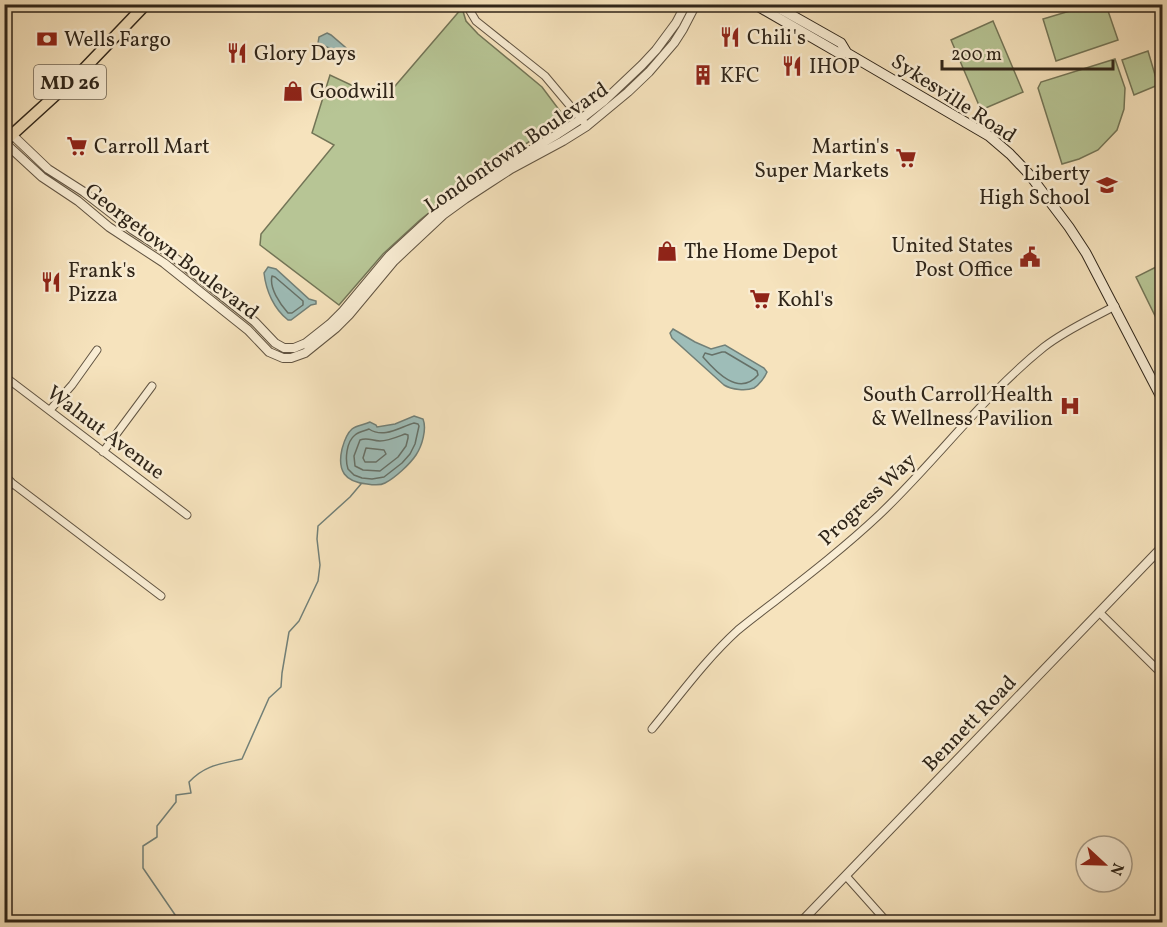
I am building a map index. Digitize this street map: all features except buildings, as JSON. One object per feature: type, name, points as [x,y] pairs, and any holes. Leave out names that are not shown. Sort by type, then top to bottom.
[{"type":"main road","name":"MD 26","points":[[6,136],[82,71],[146,4]]},
{"type":"main road","name":"Sykesville Road","points":[[754,4],[837,52],[847,53],[970,124],[995,140],[1010,154],[1038,185],[1079,240],[1162,399]]},
{"type":"main road","name":"Sykesville Road","points":[[772,4],[841,43],[847,53]]},
{"type":"street","points":[[469,4],[470,12],[476,21],[546,76],[584,122]]},
{"type":"street","name":"Londontown Boulevard","points":[[321,336],[349,315],[394,261],[443,215],[511,169],[563,141],[584,122],[642,65],[676,24],[686,4]]},
{"type":"street","name":"Londontown Boulevard","points":[[584,122],[639,82],[683,29],[696,4]]},
{"type":"street","name":"Georgetown Boulevard","points":[[6,136],[48,169],[170,254],[250,317],[280,346],[290,348],[300,346],[321,336]]},
{"type":"street","name":"Progress Way","points":[[652,729],[717,650],[741,627],[878,516],[993,394],[1031,359],[1058,337],[1115,306]]},
{"type":"street","points":[[50,410],[72,385],[97,350]]},
{"type":"street","name":"Walnut Avenue","points":[[4,376],[188,515]]},
{"type":"street","points":[[103,452],[152,386]]},
{"type":"street","points":[[4,475],[161,597]]},
{"type":"street","points":[[4,492],[12,483]]},
{"type":"street","name":"Bennett Road","points":[[801,922],[1162,547]]},
{"type":"street","points":[[1100,613],[1162,674]]},
{"type":"street","points":[[846,876],[887,922]]},
{"type":"green space","points":[[1093,4],[1106,5],[1118,40],[1056,61],[1043,19]]},
{"type":"green space","points":[[462,8],[466,21],[478,34],[542,87],[566,119],[493,164],[420,220],[383,254],[339,305],[260,245],[261,234],[334,145],[312,133],[330,75],[383,100]]},
{"type":"green space","points":[[993,21],[1023,92],[981,110],[951,40]]},
{"type":"green space","points":[[1148,51],[1158,85],[1134,95],[1122,60]]},
{"type":"green space","points":[[1115,59],[1125,88],[1124,109],[1117,130],[1098,150],[1062,164],[1038,88],[1041,82]]},
{"type":"green space","points":[[1162,264],[1162,330],[1136,277]]},
{"type":"water","points":[[327,33],[352,53],[351,58],[318,43],[319,37]]},
{"type":"water","points":[[268,267],[276,269],[309,299],[316,301],[316,304],[288,320],[279,311],[269,293],[264,273]]},
{"type":"water","points":[[673,329],[711,349],[725,345],[767,372],[754,388],[739,390],[727,387],[672,338],[670,333]]},
{"type":"water","points":[[414,416],[423,419],[422,442],[413,459],[398,474],[381,485],[376,485],[353,481],[344,474],[341,463],[342,449],[352,429],[370,422],[377,427],[395,424]]},
{"type":"waterway","points":[[180,922],[143,868],[143,846],[157,837],[157,826],[176,802],[176,795],[191,793],[189,782],[195,776],[213,766],[242,759],[269,698],[281,687],[289,632],[299,621],[318,581],[320,565],[318,526],[361,484]]},
{"type":"place","name":"Chili's","points":[[730,37]]},
{"type":"place","name":"Wells Fargo","points":[[47,39]]},
{"type":"place","name":"Glory Days","points":[[237,53]]},
{"type":"place","name":"IHOP","points":[[792,66]]},
{"type":"place","name":"KFC","points":[[703,75]]},
{"type":"place","name":"Goodwill","points":[[293,91]]},
{"type":"place","name":"Carroll Mart","points":[[77,146]]},
{"type":"place","name":"Martin's Super Markets","points":[[906,158]]},
{"type":"place","name":"Liberty High School","points":[[1107,185]]},
{"type":"place","name":"The Home Depot","points":[[667,251]]},
{"type":"place","name":"United States Post Office","points":[[1030,257]]},
{"type":"place","name":"Frank's Pizza","points":[[51,282]]},
{"type":"place","name":"Kohl's","points":[[760,299]]},
{"type":"place","name":"South Carroll Health & Wellness Pavilion","points":[[1070,406]]}]
